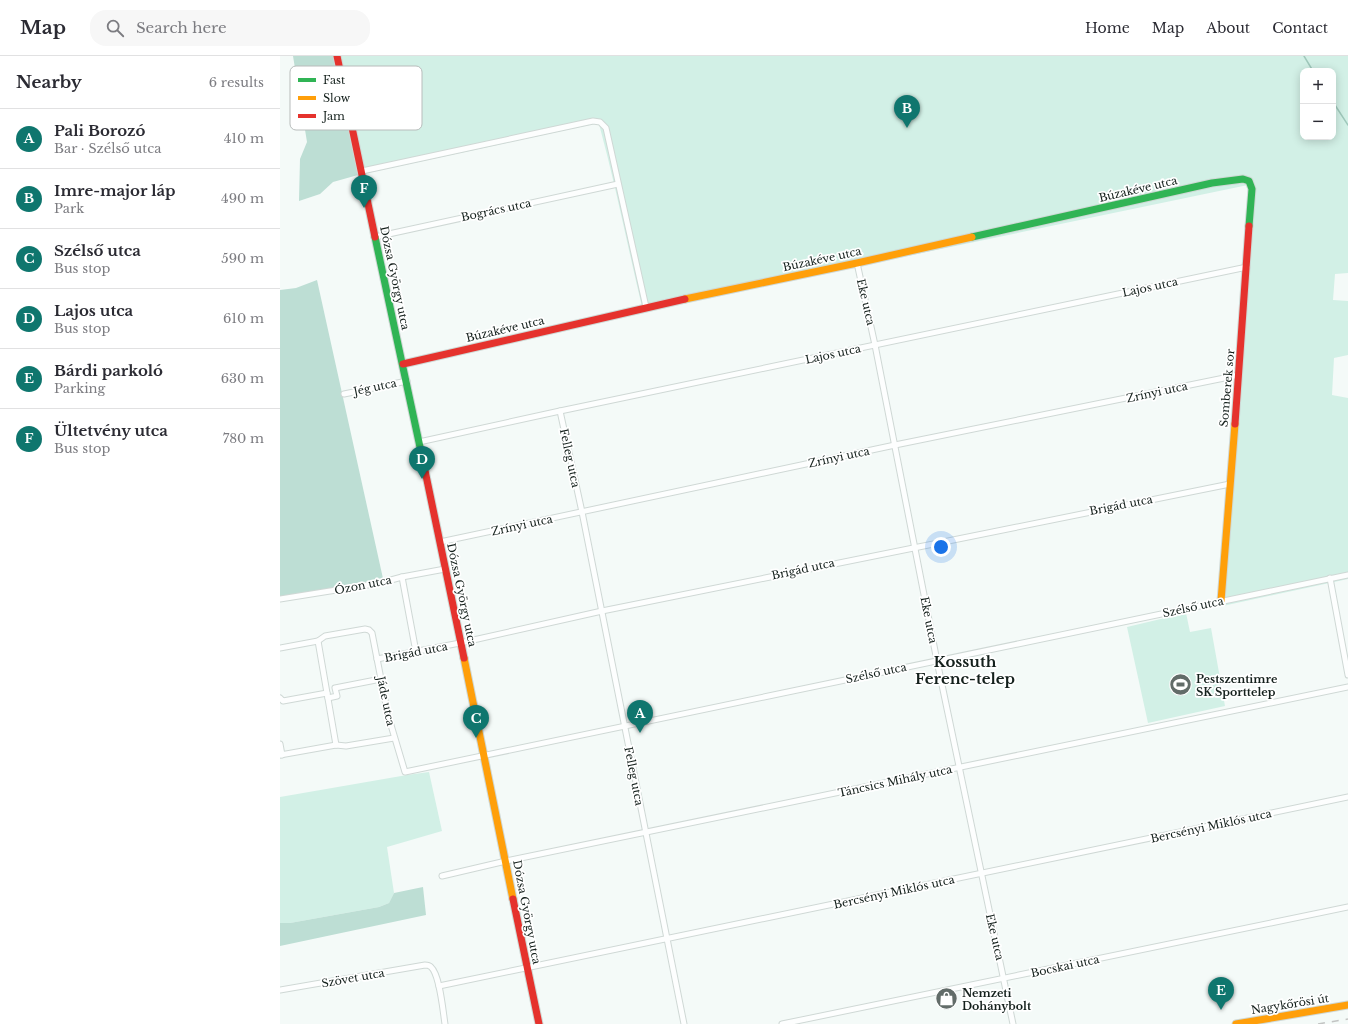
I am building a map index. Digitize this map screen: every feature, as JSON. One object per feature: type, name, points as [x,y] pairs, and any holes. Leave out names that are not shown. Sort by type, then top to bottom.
[{"type":"street","name":"Dózsa György utca","points":[[337,56],[339,66]]},
{"type":"street","points":[[362,171],[593,120],[600,122],[606,128],[646,307]]},
{"type":"street","name":"Dózsa György utca","points":[[352,130],[403,364],[539,1024]]},
{"type":"street","name":"Búzakéve utca","points":[[403,364],[646,307],[857,263],[1212,184],[1232,180],[1246,180]]},
{"type":"street","name":"Somberek sor","points":[[1221,601],[1252,189],[1251,184],[1246,180]]},
{"type":"street","name":"Bogrács utca","points":[[375,237],[618,184]]},
{"type":"street","name":"Eke utca","points":[[857,263],[875,345],[937,661],[1013,1024]]},
{"type":"street","name":"Lajos utca","points":[[419,442],[560,410],[1247,267]]},
{"type":"street","name":"Zrínyi utca","points":[[440,542],[1239,375]]},
{"type":"street","name":"Jég utca","points":[[344,394],[406,381]]},
{"type":"street","name":"Felleg utca","points":[[560,410],[602,611],[684,1024]]},
{"type":"street","name":"Brigád utca","points":[[377,659],[460,643],[602,611],[915,546],[1230,484]]},
{"type":"street","name":"Ózon utca","points":[[280,599],[380,584],[402,577],[445,569]]},
{"type":"street","name":"Szélső utca","points":[[405,772],[1348,575]]},
{"type":"street","points":[[402,577],[416,652]]},
{"type":"street","points":[[1330,578],[1348,675]]},
{"type":"street","name":"Jáde utca","points":[[318,641],[325,636],[365,629],[372,633],[394,738],[405,772]]},
{"type":"street","points":[[280,648],[318,641],[336,744]]},
{"type":"street","points":[[281,701],[327,695],[337,696],[335,688],[381,679]]},
{"type":"street","name":"Táncsics Mihály utca","points":[[442,876],[506,861],[1348,687]]},
{"type":"street","points":[[280,744],[281,755],[336,744],[346,746],[394,738]]},
{"type":"street","name":"Bercsényi Miklós utca","points":[[439,986],[1348,797]]},
{"type":"street","name":"Bocskai utca","points":[[782,1024],[1348,907]]},
{"type":"street","name":"Szövet utca","points":[[280,990],[425,965],[431,967],[435,972],[439,986]]},
{"type":"street","points":[[439,986],[445,1024]]},
{"type":"street","name":"Nagykőrösi út","points":[[1236,1024],[1348,1005]]},
{"type":"green space","points":[[293,56],[340,56],[342,66],[295,66]]},
{"type":"green space","points":[[340,56],[1348,56],[1348,273],[1335,274],[1333,300],[1348,301],[1348,355],[1334,358],[1332,395],[1348,398],[1348,579],[1218,607],[1225,539],[1248,185],[643,311],[599,124],[358,175],[351,130],[422,130],[422,66],[342,66]]},
{"type":"green space","points":[[305,130],[351,130],[358,175],[333,182],[320,194],[299,201],[300,159],[307,142]]},
{"type":"green space","points":[[317,280],[384,583],[280,602],[280,290],[296,288]]},
{"type":"green space","name":"Pestszentimre SK Sporttelep","points":[[1186,613],[1190,632],[1211,628],[1225,706],[1148,723],[1127,627]]},
{"type":"green space","points":[[429,772],[442,831],[387,847],[394,893],[389,903],[379,907],[290,923],[280,923],[280,797]]},
{"type":"green space","points":[[423,887],[426,915],[280,946],[280,923],[290,923],[379,907],[389,903],[394,893]]},
{"type":"waterway","points":[[1304,56],[1311,68]]},
{"type":"waterway","points":[[1334,104],[1348,125]]},
{"type":"railway","points":[[1318,1024],[1348,1019]]},
{"type":"traffic: fast","points":[[972,237],[1212,183],[1243,179],[1249,181],[1252,189],[1249,226]]},
{"type":"traffic: fast","points":[[375,237],[423,461]]},
{"type":"traffic: slow","points":[[685,299],[972,237]]},
{"type":"traffic: slow","points":[[1221,601],[1235,424]]},
{"type":"traffic: slow","points":[[464,658],[513,899]]},
{"type":"traffic: slow","points":[[1236,1024],[1348,1005]]},
{"type":"traffic: jam","points":[[337,56],[339,66]]},
{"type":"traffic: jam","points":[[353,130],[375,237]]},
{"type":"traffic: jam","points":[[1235,424],[1249,226]]},
{"type":"traffic: jam","points":[[403,364],[685,299]]},
{"type":"traffic: jam","points":[[423,461],[464,658]]},
{"type":"traffic: jam","points":[[513,899],[539,1024]]},
{"type":"place","name":"Imre-major láp","points":[[907,128]]},
{"type":"place","name":"Ültetvény utca","points":[[364,208]]},
{"type":"place","name":"Lajos utca","points":[[422,479]]},
{"type":"place","name":"Pestszentimre SK Sporttelep","points":[[1181,685]]},
{"type":"place","name":"Pali Borozó","points":[[640,733]]},
{"type":"place","name":"Szélső utca","points":[[476,738]]},
{"type":"place","name":"Nemzeti Dohánybolt","points":[[947,999]]},
{"type":"place","name":"Bárdi parkoló","points":[[1221,1010]]},
{"type":"district","name":"Kossuth Ferenc-telep","points":[[965,670]]}]
